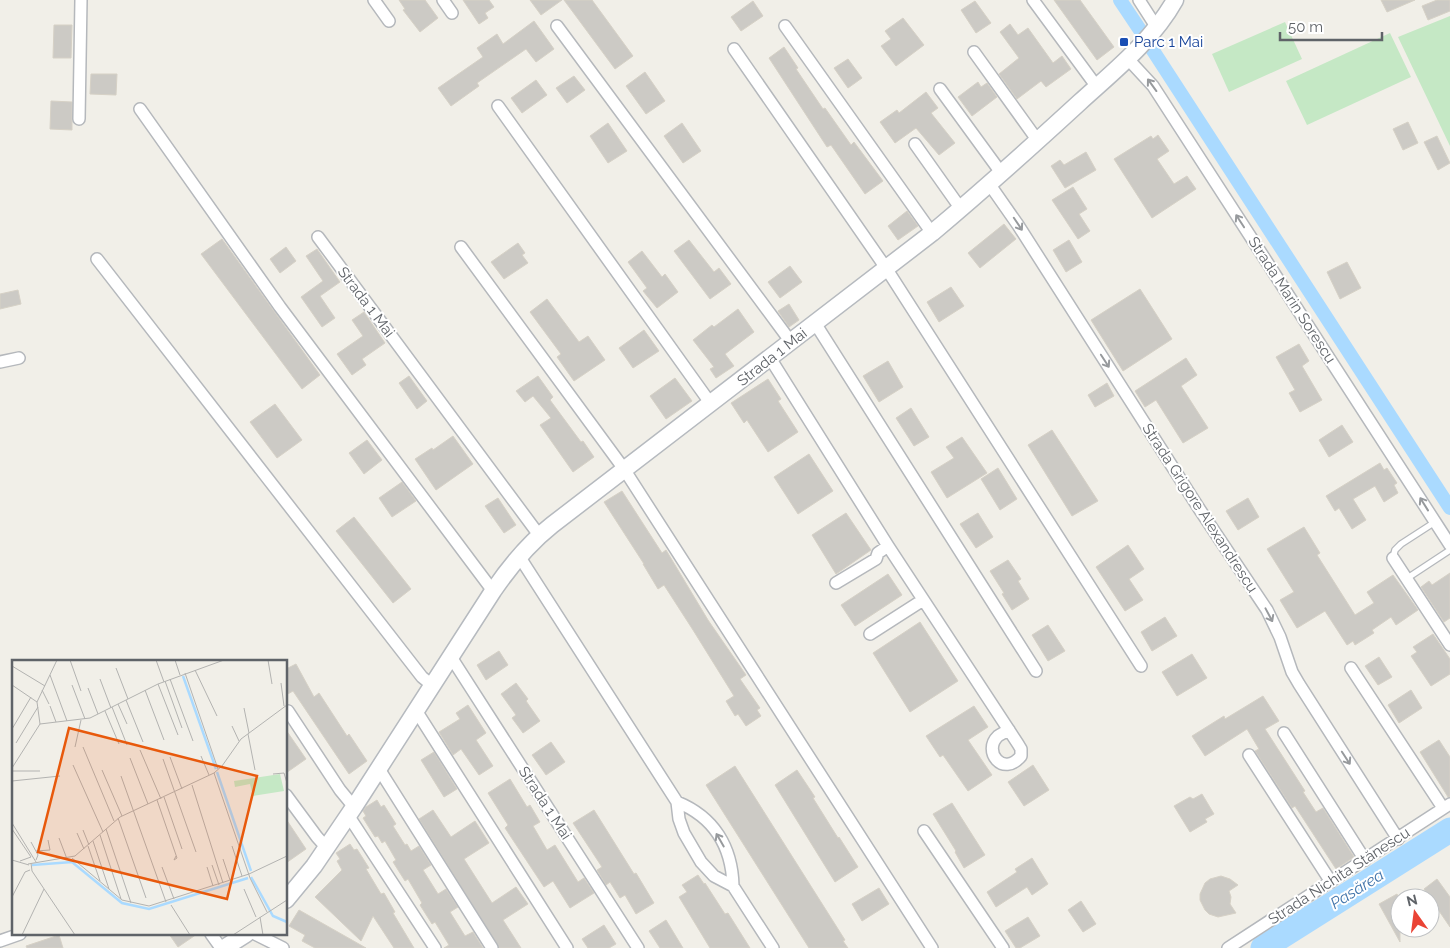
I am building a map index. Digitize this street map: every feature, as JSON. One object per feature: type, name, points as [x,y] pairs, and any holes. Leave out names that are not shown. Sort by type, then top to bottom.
[{"type":"street","points":[[79,119],[81,0]]},
{"type":"street","points":[[374,0],[389,21]]},
{"type":"street","points":[[443,0],[452,13]]},
{"type":"street","points":[[1034,0],[1097,87]]},
{"type":"street","points":[[1139,0],[1157,28]]},
{"type":"street","name":"Strada 1 Mai","points":[[288,898],[301,883],[351,811],[417,712],[493,591],[519,556],[539,535],[932,233],[996,180],[1128,59],[1157,28],[1175,0]]},
{"type":"street","points":[[557,26],[790,342]]},
{"type":"street","points":[[785,26],[932,233]]},
{"type":"street","points":[[734,49],[886,268],[1141,666]]},
{"type":"street","points":[[974,52],[1038,141]]},
{"type":"street","name":"Strada Marin Sorescu","points":[[1128,59],[1153,86],[1450,545]]},
{"type":"street","points":[[940,89],[996,180]]},
{"type":"street","points":[[498,106],[710,404]]},
{"type":"street","points":[[140,109],[280,307],[493,591]]},
{"type":"street","points":[[915,144],[961,209]]},
{"type":"street","name":"Strada Grigore Alexandrescu","points":[[996,180],[1018,225],[1200,510],[1267,610],[1280,637],[1298,684],[1398,839]]},
{"type":"street","name":"Strada 1 Mai","points":[[318,237],[539,535]]},
{"type":"street","points":[[461,247],[624,469],[932,948]]},
{"type":"street","points":[[97,259],[422,677],[433,686]]},
{"type":"street","points":[[816,323],[1036,671]]},
{"type":"street","points":[[0,362],[19,358]]},
{"type":"street","points":[[770,358],[888,546],[1008,730]]},
{"type":"street","points":[[836,583],[876,559],[878,552],[888,546]]},
{"type":"street","points":[[519,556],[677,802],[679,819],[684,833],[700,862],[714,876],[733,886]]},
{"type":"street","points":[[1393,558],[1450,645]]},
{"type":"street","points":[[870,634],[923,600]]},
{"type":"street","name":"Strada 1 Mai","points":[[452,657],[638,948]]},
{"type":"street","points":[[1352,668],[1447,806]]},
{"type":"street","points":[[288,711],[340,790],[435,948]]},
{"type":"street","points":[[417,712],[567,948]]},
{"type":"street","points":[[1284,733],[1365,860]]},
{"type":"street","points":[[1249,755],[1331,882]]},
{"type":"street","points":[[379,769],[492,948]]},
{"type":"street","points":[[288,798],[326,847]]},
{"type":"street","points":[[677,802],[692,808],[703,816],[713,828],[728,855],[732,870],[733,886],[773,948]]},
{"type":"street","name":"Strada Nichita Stănescu","points":[[1228,948],[1447,806]]},
{"type":"street","points":[[924,831],[1003,948]]},
{"type":"street","points":[[0,941],[14,936]]},
{"type":"street","points":[[213,936],[222,948],[243,936]]},
{"type":"street","points":[[260,936],[283,948]]},
{"type":"lane","points":[[1393,558],[1395,550],[1401,544],[1435,522]]},
{"type":"lane","points":[[1406,579],[1450,550]]},
{"type":"green space","points":[[1450,16],[1450,146],[1398,37]]},
{"type":"green space","points":[[1285,22],[1302,59],[1229,92],[1212,54]]},
{"type":"green space","points":[[1390,33],[1411,77],[1307,125],[1286,81]]},
{"type":"building","points":[[399,0],[425,0],[438,18],[420,32],[403,10],[405,9]]},
{"type":"building","points":[[463,0],[489,0],[494,7],[485,13],[488,18],[479,24]]},
{"type":"building","points":[[530,0],[562,0],[541,15]]},
{"type":"building","points":[[564,0],[592,0],[633,56],[615,69]]},
{"type":"building","points":[[1054,0],[1080,0],[1114,47],[1097,60]]},
{"type":"building","points":[[1381,0],[1415,0],[1387,12]]},
{"type":"building","points":[[1437,0],[1450,0],[1450,11],[1428,20],[1422,6]]},
{"type":"building","points":[[753,1],[763,16],[741,31],[731,17]]},
{"type":"building","points":[[975,1],[991,23],[976,33],[961,10]]},
{"type":"building","points":[[903,18],[924,45],[896,66],[881,46],[891,39],[885,31]]},
{"type":"building","points":[[534,21],[554,49],[536,62],[526,49],[477,83],[479,86],[451,106],[438,88],[483,57],[477,48],[497,34],[503,44]]},
{"type":"building","points":[[1010,24],[1018,35],[1028,28],[1053,63],[1062,56],[1071,69],[1046,87],[1041,81],[1017,99],[999,74],[1019,58],[1000,32]]},
{"type":"building","points":[[54,25],[72,25],[71,58],[53,58]]},
{"type":"building","points":[[784,47],[798,68],[796,69],[823,109],[825,108],[851,145],[854,142],[883,181],[865,194],[831,145],[827,147],[769,58]]},
{"type":"building","points":[[848,59],[862,78],[848,88],[834,68]]},
{"type":"building","points":[[645,72],[665,101],[646,114],[626,86]]},
{"type":"building","points":[[91,74],[117,74],[116,95],[90,94]]},
{"type":"building","points":[[574,76],[585,90],[567,103],[556,88]]},
{"type":"building","points":[[536,80],[547,95],[522,113],[511,98]]},
{"type":"building","points":[[978,82],[981,87],[987,83],[997,97],[972,116],[958,97]]},
{"type":"building","points":[[926,92],[938,108],[931,113],[955,143],[939,155],[916,128],[895,143],[880,122],[897,110],[899,113]]},
{"type":"building","points":[[51,101],[72,102],[72,130],[50,129]]},
{"type":"building","points":[[1408,122],[1418,143],[1403,150],[1393,129]]},
{"type":"building","points":[[608,123],[627,151],[608,163],[590,136]]},
{"type":"building","points":[[682,123],[701,151],[683,163],[664,136]]},
{"type":"building","points":[[1158,135],[1169,151],[1157,159],[1174,184],[1187,176],[1196,189],[1152,218],[1114,159],[1151,136],[1153,139]]},
{"type":"building","points":[[1437,136],[1450,163],[1438,170],[1424,142]]},
{"type":"building","points":[[1086,152],[1096,170],[1065,188],[1051,166],[1060,160],[1064,165]]},
{"type":"building","points":[[1073,187],[1087,209],[1079,214],[1090,231],[1078,239],[1052,200]]},
{"type":"building","points":[[907,211],[918,226],[898,240],[888,226]]},
{"type":"building","points":[[1004,224],[1016,239],[980,268],[968,253]]},
{"type":"building","points":[[222,239],[320,375],[302,389],[201,254]]},
{"type":"building","points":[[689,240],[714,272],[719,268],[731,284],[710,299],[674,251]]},
{"type":"building","points":[[1069,240],[1082,262],[1066,272],[1053,250]]},
{"type":"building","points":[[518,243],[525,253],[522,255],[528,263],[504,279],[491,262]]},
{"type":"building","points":[[286,247],[296,261],[280,273],[270,259]]},
{"type":"building","points":[[317,249],[340,282],[320,296],[335,318],[322,327],[301,297],[323,281],[306,256]]},
{"type":"building","points":[[642,251],[662,277],[665,274],[678,292],[657,308],[643,291],[647,288],[628,262]]},
{"type":"building","points":[[1347,262],[1361,288],[1340,299],[1327,272]]},
{"type":"building","points":[[790,266],[802,282],[780,298],[768,282]]},
{"type":"building","points":[[951,287],[964,306],[939,322],[927,302]]},
{"type":"building","points":[[1140,289],[1172,339],[1123,371],[1091,320]]},
{"type":"building","points":[[18,290],[21,304],[0,309],[0,294]]},
{"type":"building","points":[[547,299],[579,342],[588,336],[605,360],[574,381],[557,357],[561,354],[530,312]]},
{"type":"building","points":[[789,304],[799,320],[789,327],[778,311]]},
{"type":"building","points":[[738,309],[754,332],[725,354],[734,366],[716,378],[710,369],[714,367],[693,340],[712,325],[714,327]]},
{"type":"building","points":[[364,312],[385,343],[362,359],[366,365],[352,375],[337,354],[363,336],[352,320]]},
{"type":"building","points":[[644,330],[659,351],[633,368],[619,348]]},
{"type":"building","points":[[1299,344],[1309,361],[1302,366],[1322,400],[1300,412],[1289,393],[1295,390],[1276,357]]},
{"type":"building","points":[[1186,358],[1197,375],[1181,386],[1208,428],[1183,443],[1156,400],[1145,407],[1135,391]]},
{"type":"building","points":[[888,361],[903,387],[879,402],[863,376]]},
{"type":"building","points":[[409,376],[427,401],[417,409],[399,383]]},
{"type":"building","points":[[538,376],[553,397],[550,400],[594,457],[573,472],[540,425],[551,418],[533,396],[525,402],[516,391]]},
{"type":"building","points":[[675,378],[692,401],[666,419],[650,396]]},
{"type":"building","points":[[768,379],[781,399],[778,401],[798,432],[768,452],[747,420],[744,423],[731,403]]},
{"type":"building","points":[[1107,383],[1114,396],[1095,407],[1088,395]]},
{"type":"building","points":[[275,404],[302,440],[277,458],[250,422]]},
{"type":"building","points":[[911,408],[929,437],[914,446],[896,418]]},
{"type":"building","points":[[1342,425],[1353,442],[1329,457],[1319,440]]},
{"type":"building","points":[[1052,430],[1098,501],[1072,516],[1028,445]]},
{"type":"building","points":[[453,436],[473,464],[436,490],[415,459],[432,448],[433,450]]},
{"type":"building","points":[[962,437],[987,473],[947,498],[931,472],[954,458],[946,447]]},
{"type":"building","points":[[367,440],[382,460],[364,474],[349,453]]},
{"type":"building","points":[[809,454],[833,491],[798,514],[774,477]]},
{"type":"building","points":[[1380,463],[1384,470],[1387,468],[1397,483],[1394,485],[1398,493],[1384,502],[1375,486],[1353,499],[1366,520],[1352,529],[1339,508],[1335,511],[1326,496]]},
{"type":"building","points":[[998,468],[1017,499],[1000,510],[981,479]]},
{"type":"building","points":[[402,482],[416,501],[392,517],[379,498]]},
{"type":"building","points":[[622,491],[662,553],[666,550],[708,620],[746,675],[740,679],[760,708],[757,710],[761,716],[746,726],[738,714],[735,716],[726,701],[734,696],[693,630],[664,585],[658,589],[604,502]]},
{"type":"building","points":[[498,498],[516,525],[504,533],[485,506]]},
{"type":"building","points":[[1248,498],[1259,517],[1238,530],[1226,511]]},
{"type":"building","points":[[846,513],[871,550],[836,574],[812,535]]},
{"type":"building","points":[[978,513],[993,537],[976,548],[960,524]]},
{"type":"building","points":[[354,517],[411,589],[393,603],[336,531]]},
{"type":"building","points":[[1304,527],[1320,553],[1317,555],[1355,615],[1374,603],[1367,592],[1393,575],[1418,610],[1396,625],[1391,617],[1372,630],[1374,633],[1355,645],[1353,641],[1347,645],[1325,611],[1297,628],[1280,600],[1294,592],[1267,549]]},
{"type":"building","points":[[1128,545],[1144,569],[1129,579],[1143,600],[1125,611],[1096,567]]},
{"type":"building","points":[[1008,560],[1021,579],[1018,581],[1029,599],[1012,610],[990,571]]},
{"type":"building","points":[[1450,573],[1450,618],[1444,622],[1421,587],[1429,581],[1432,585]]},
{"type":"building","points":[[888,574],[902,595],[855,626],[841,605]]},
{"type":"building","points":[[1165,617],[1177,636],[1152,651],[1141,632]]},
{"type":"building","points":[[920,622],[958,681],[910,712],[873,653]]},
{"type":"building","points":[[1048,625],[1065,651],[1048,661],[1032,635]]},
{"type":"building","points":[[1433,634],[1450,659],[1450,674],[1431,686],[1411,656],[1417,652],[1413,647]]},
{"type":"building","points":[[499,651],[508,665],[486,680],[477,665]]},
{"type":"building","points":[[1192,654],[1207,678],[1177,696],[1162,672]]},
{"type":"building","points":[[1379,657],[1392,677],[1378,685],[1365,666]]},
{"type":"building","points":[[296,664],[314,697],[319,693],[347,736],[349,734],[367,761],[349,774],[293,691],[288,694],[288,668]]},
{"type":"building","points":[[516,683],[528,699],[526,701],[540,721],[523,733],[512,718],[516,715],[501,694]]},
{"type":"building","points":[[1411,690],[1422,708],[1399,723],[1388,705]]},
{"type":"building","points":[[1263,696],[1279,721],[1265,729],[1305,791],[1303,792],[1316,812],[1323,808],[1354,857],[1336,869],[1295,806],[1292,808],[1255,751],[1259,749],[1247,729],[1205,756],[1192,736],[1224,716],[1225,719]]},
{"type":"building","points":[[468,705],[486,733],[476,740],[493,766],[479,775],[461,749],[453,755],[439,732],[460,719],[456,713]]},
{"type":"building","points":[[974,706],[988,727],[968,740],[992,775],[968,791],[943,755],[940,757],[926,736]]},
{"type":"building","points":[[288,733],[306,759],[288,772]]},
{"type":"building","points":[[1439,740],[1450,757],[1450,797],[1448,797],[1420,752]]},
{"type":"building","points":[[551,742],[565,762],[546,775],[532,755]]},
{"type":"building","points":[[434,752],[457,789],[444,797],[421,760]]},
{"type":"building","points":[[1033,765],[1049,790],[1024,806],[1008,782]]},
{"type":"building","points":[[735,766],[845,940],[843,941],[848,948],[809,948],[706,785]]},
{"type":"building","points":[[797,770],[858,867],[835,882],[775,785]]},
{"type":"building","points":[[510,779],[527,807],[530,805],[540,822],[533,826],[547,850],[555,845],[578,882],[584,878],[594,893],[570,908],[553,881],[544,887],[505,828],[508,825],[488,793]]},
{"type":"building","points":[[1202,794],[1214,814],[1205,819],[1207,822],[1190,832],[1174,806],[1190,797],[1193,799]]},
{"type":"building","points":[[377,800],[381,807],[384,805],[396,824],[393,826],[405,845],[407,844],[411,851],[419,846],[431,865],[423,870],[438,894],[446,889],[458,907],[450,912],[465,936],[473,932],[483,948],[444,948],[449,945],[435,922],[432,924],[420,905],[422,903],[408,879],[405,881],[393,862],[396,860],[385,841],[382,843],[378,836],[375,837],[363,818],[366,816],[363,811],[366,807]]},
{"type":"building","points":[[952,803],[985,855],[964,868],[956,851],[933,814]]},
{"type":"building","points":[[433,810],[451,837],[475,821],[489,843],[464,859],[492,903],[516,887],[528,904],[503,920],[521,948],[499,948],[419,819]]},
{"type":"building","points":[[594,810],[654,903],[636,914],[625,895],[620,898],[610,882],[606,885],[597,870],[602,867],[573,823]]},
{"type":"building","points":[[288,822],[306,849],[288,862]]},
{"type":"building","points":[[350,844],[354,850],[357,849],[369,868],[366,869],[381,894],[384,893],[395,912],[393,913],[414,948],[394,948],[373,916],[361,941],[315,897],[342,870],[337,861],[340,859],[336,853]]},
{"type":"building","points":[[1032,858],[1048,884],[1032,895],[1027,887],[996,907],[987,892],[1017,872],[1015,869]]},
{"type":"building","points":[[698,875],[725,914],[728,913],[750,948],[710,948],[679,897],[687,892],[682,885]]},
{"type":"building","points":[[1221,876],[1230,879],[1238,885],[1229,891],[1231,897],[1230,904],[1236,913],[1218,917],[1209,914],[1205,910],[1200,900],[1200,894],[1205,883],[1210,879]]},
{"type":"building","points":[[1437,879],[1450,897],[1450,927],[1440,912],[1440,888],[1425,888]]},
{"type":"building","points":[[879,888],[889,904],[862,921],[852,904]]},
{"type":"building","points":[[1390,898],[1390,924],[1379,904]]},
{"type":"building","points":[[1081,901],[1096,924],[1083,932],[1068,910]]},
{"type":"building","points":[[299,910],[366,948],[315,948],[302,941],[305,935],[289,926]]},
{"type":"building","points":[[1028,917],[1040,936],[1020,948],[1016,948],[1005,931]]},
{"type":"building","points":[[666,920],[683,948],[660,948],[649,931]]},
{"type":"building","points":[[604,925],[616,944],[609,948],[588,948],[582,939]]},
{"type":"building","points":[[59,936],[63,948],[27,948],[26,946]]},
{"type":"building","points":[[170,936],[194,936],[178,947]]},
{"type":"waterway","points":[[1120,0],[1140,30]]},
{"type":"waterway","points":[[1152,49],[1450,508]]},
{"type":"waterway","name":"Pasărea","points":[[1263,948],[1450,830]]},
{"type":"place","name":"Parc 1 Mai","points":[[1124,42]]}]
